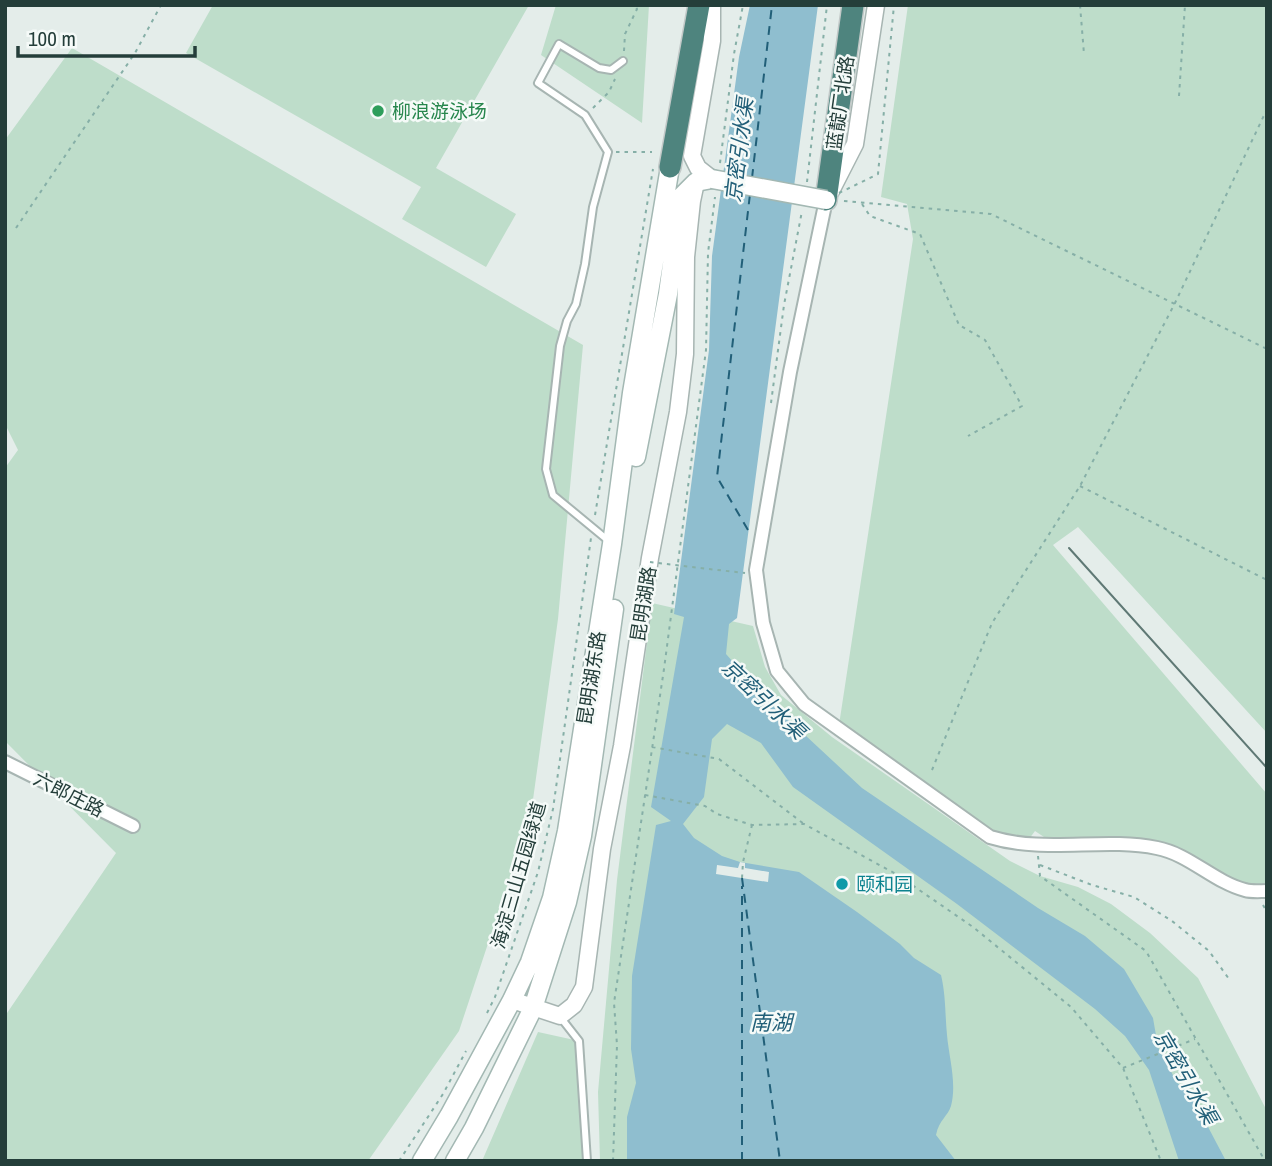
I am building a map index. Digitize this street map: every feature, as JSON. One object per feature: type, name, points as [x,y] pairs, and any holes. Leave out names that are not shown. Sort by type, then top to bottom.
[{"type":"highway","points":[[662,165],[694,36],[699,5]]},
{"type":"highway","name":"蓝靛厂北路","points":[[826,200],[853,5]]},
{"type":"main road","name":"昆明湖东路","points":[[422,1161],[512,1000],[530,962],[547,911],[568,831],[612,544],[662,165]]},
{"type":"main road","points":[[711,180],[826,200]]},
{"type":"main road","name":"昆明湖东路","points":[[455,1161],[533,1008],[568,902],[582,836],[638,439],[668,293],[679,206],[681,197],[711,180]]},
{"type":"street","points":[[693,5],[694,36]]},
{"type":"street","points":[[711,180],[698,168],[692,156],[712,41],[712,5]]},
{"type":"street","points":[[876,5],[855,144],[826,200],[790,372],[756,575],[763,623],[777,671],[804,704],[990,837],[1010,844],[1037,846],[1136,845],[1160,848],[1237,887],[1247,891],[1267,891]]},
{"type":"street","name":"昆明湖路","points":[[560,1016],[574,1005],[584,987],[602,849],[622,747],[682,377],[685,354],[686,257],[692,201],[711,180]]},
{"type":"street","name":"六郎庄路","points":[[5,762],[133,827]]},
{"type":"street","points":[[512,1000],[560,1016]]},
{"type":"lane","points":[[612,544],[553,495],[546,469],[560,346],[567,321],[576,304],[585,264],[590,218],[608,152],[585,115],[538,83],[559,44],[599,68],[611,70],[623,61]]},
{"type":"lane","points":[[560,1016],[579,1041],[587,1161]]},
{"type":"path","points":[[16,228],[135,53],[161,5]]},
{"type":"path","points":[[613,1161],[617,1045],[614,1003],[664,669],[706,349],[711,180],[743,5]]},
{"type":"path","points":[[806,188],[827,5]]},
{"type":"path","points":[[826,200],[878,174],[894,5]]},
{"type":"path","points":[[1080,5],[1084,54]]},
{"type":"path","points":[[1178,96],[1185,5]]},
{"type":"path","points":[[932,770],[992,623],[1080,486],[1175,303],[1267,109]]},
{"type":"path","points":[[608,152],[652,152]]},
{"type":"path","name":"海淀三山五园绿道","points":[[485,1018],[495,997],[538,872],[553,809],[592,530],[662,165]]},
{"type":"path","points":[[826,200],[991,214],[1267,349]]},
{"type":"path","points":[[770,413],[784,304],[803,201]]},
{"type":"path","points":[[862,203],[870,216],[920,234],[959,325],[985,340],[1022,406],[968,436]]},
{"type":"path","points":[[1080,486],[1267,580]]},
{"type":"path","points":[[650,562],[756,575]]},
{"type":"path","points":[[651,747],[719,759],[804,824],[895,874],[973,927],[1071,1007],[1123,1068],[1161,1161]]},
{"type":"path","points":[[644,795],[705,806],[717,814],[752,825],[804,824]]},
{"type":"path","points":[[742,878],[752,825]]},
{"type":"path","points":[[1037,846],[1040,876],[1146,951],[1265,1161]]},
{"type":"path","points":[[1039,865],[1134,897],[1172,921],[1209,951],[1229,979]]},
{"type":"path","points":[[1123,1068],[1196,1039]]},
{"type":"path","points":[[399,1161],[443,1094],[467,1051]]},
{"type":"green space","name":"柳浪游泳场","points":[[213,5],[529,5],[436,168],[516,214],[486,267],[402,219],[421,187],[186,53]]},
{"type":"green space","points":[[556,5],[649,5],[642,123],[541,55]]},
{"type":"green space","points":[[908,5],[1267,5],[1267,733],[1078,527],[1053,545],[1267,794],[1267,886],[1241,886],[1169,844],[1053,843],[1035,831],[1029,839],[989,833],[839,725],[913,239],[907,204],[881,197]]},
{"type":"green space","points":[[72,48],[583,345],[558,619],[531,814],[459,1031],[368,1161],[5,1161],[5,1016],[116,853],[5,741],[5,468],[18,450],[5,424],[5,140]]},
{"type":"green space","name":"颐和园","points":[[652,603],[753,626],[765,667],[781,695],[832,737],[1010,861],[1040,876],[1078,887],[1111,904],[1150,933],[1198,978],[1267,1111],[1267,1161],[600,1161],[598,1092],[617,880]]},
{"type":"green space","points":[[538,1032],[579,1041],[587,1161],[482,1161]]},
{"type":"water","points":[[750,5],[818,5],[737,618],[729,624],[726,654],[762,695],[862,788],[1038,908],[1085,936],[1124,969],[1153,1018],[1158,1047],[1177,1083],[1188,1089],[1226,1161],[1179,1161],[1149,1070],[1125,1036],[1095,1009],[957,904],[793,787],[761,743],[727,724],[712,739],[704,797],[683,824],[694,838],[722,856],[740,862],[799,872],[941,975],[953,1097],[936,1135],[956,1161],[627,1161],[627,1117],[636,1083],[631,1049],[632,976],[656,825],[671,821],[651,807],[684,617],[674,614],[709,350],[712,256],[739,57]]},
{"type":"pier","points":[[740,862],[745,863],[745,868],[769,872],[768,882],[716,874],[717,865],[738,868]]},
{"type":"ferry route","points":[[752,178],[772,5]]},
{"type":"ferry route","points":[[748,530],[717,477],[750,194]]},
{"type":"ferry route","points":[[742,878],[780,1161]]},
{"type":"ferry route","points":[[742,886],[742,1161]]},
{"type":"tram line","points":[[1069,548],[1267,768]]},
{"type":"place","name":"柳浪游泳场","points":[[378,111]]},
{"type":"place","name":"颐和园","points":[[842,884]]},
{"type":"water label","name":"京密引水渠","points":[[739,150]]},
{"type":"water label","name":"京密引水渠","points":[[764,699]]},
{"type":"water label","name":"南湖","points":[[771,1022]]},
{"type":"water label","name":"京密引水渠","points":[[1186,1077]]}]
